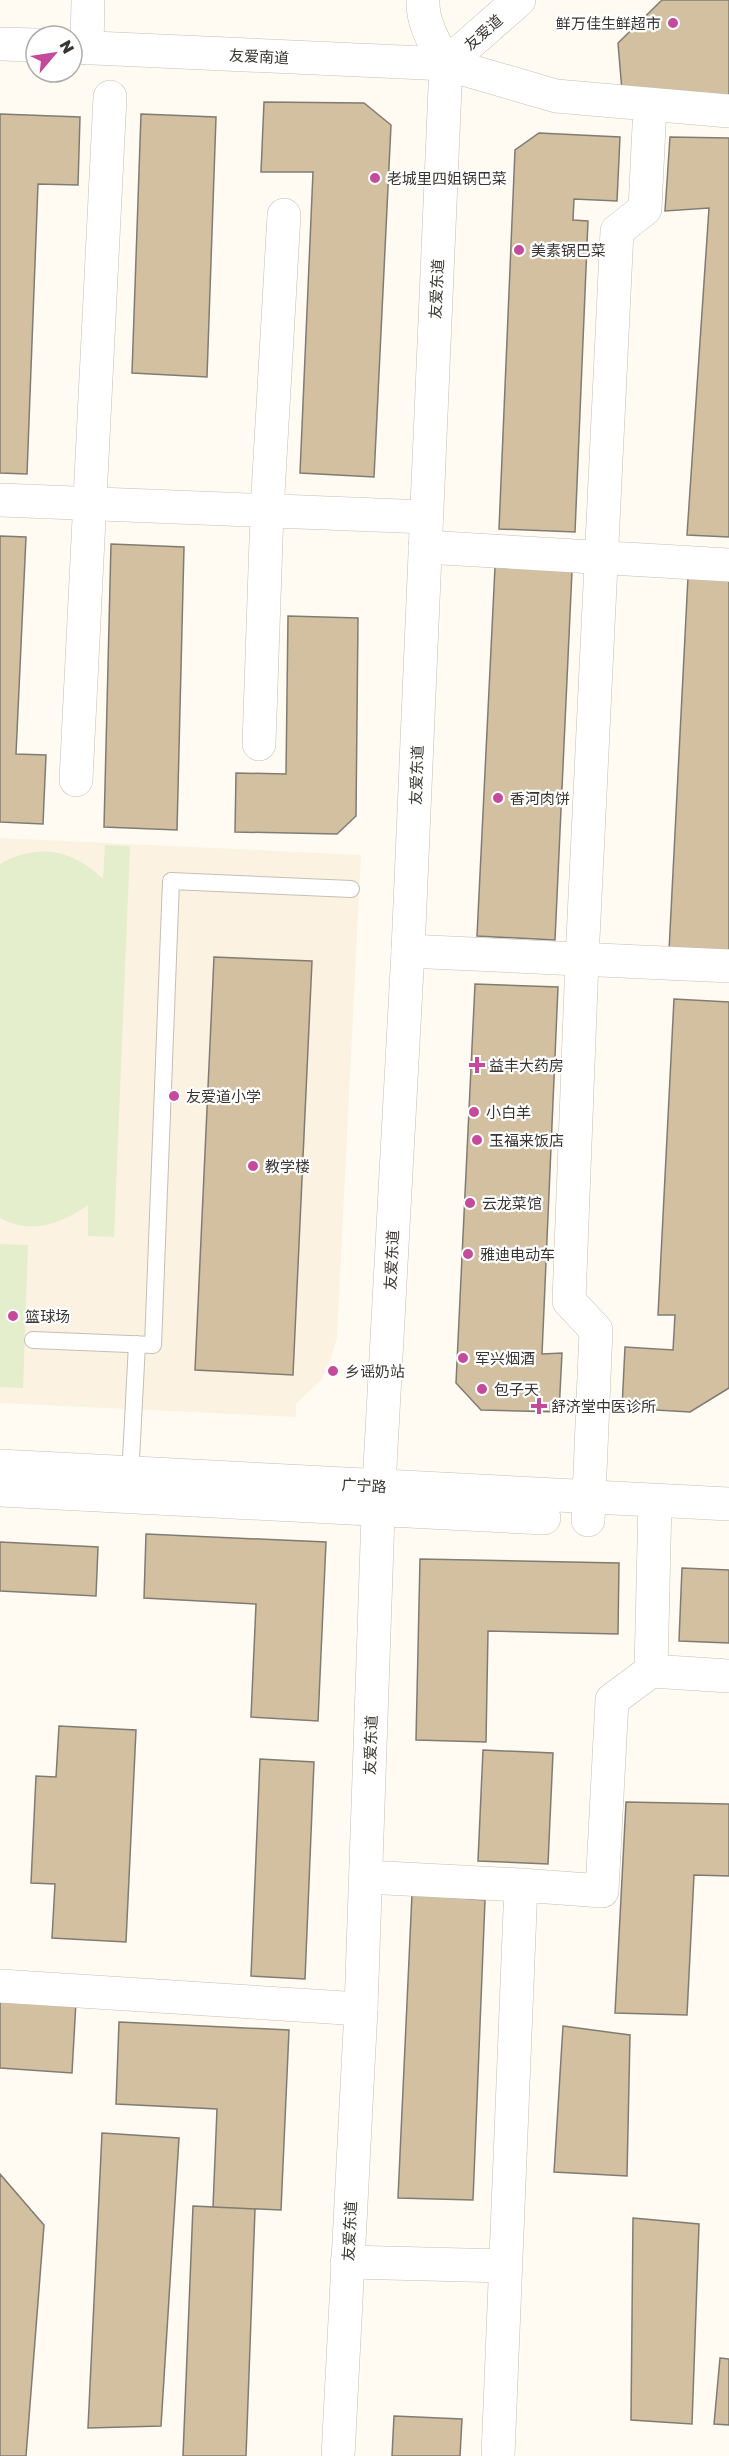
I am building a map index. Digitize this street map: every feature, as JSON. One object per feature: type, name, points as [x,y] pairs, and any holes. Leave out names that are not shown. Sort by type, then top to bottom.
[{"type":"street","points":[[83,24],[88,0]]},
{"type":"street","points":[[423,0],[423,13],[434,43],[446,64]]},
{"type":"street","name":"友爱道","points":[[446,64],[519,0]]},
{"type":"street","points":[[0,44],[24,45]]},
{"type":"street","name":"友爱南道","points":[[84,47],[446,64],[556,96],[729,111]]},
{"type":"street","name":"友爱东道","points":[[338,2456],[361,2009],[378,1498],[408,951],[446,64]]},
{"type":"street","points":[[76,780],[110,97]]},
{"type":"street","points":[[588,1509],[596,1330],[569,1301],[582,960],[617,231],[645,209],[650,105]]},
{"type":"street","points":[[259,744],[267,511],[284,215]]},
{"type":"street","points":[[0,500],[267,511],[602,557],[729,565]]},
{"type":"street","points":[[408,951],[729,966]]},
{"type":"street","name":"广宁路","points":[[0,1466],[129,1486]]},
{"type":"street","name":"广宁路","points":[[0,1490],[129,1486],[654,1511],[729,1504]]},
{"type":"street","points":[[651,1671],[654,1511]]},
{"type":"street","name":"广宁路","points":[[654,1511],[729,1525]]},
{"type":"street","points":[[366,1877],[602,1891],[612,1700],[651,1671],[729,1676]]},
{"type":"street","points":[[498,2456],[521,1885]]},
{"type":"street","points":[[0,1986],[361,2009]]},
{"type":"street","points":[[347,2262],[506,2266]]},
{"type":"lane","points":[[33,1340],[153,1345],[171,881],[351,889]]},
{"type":"lane","points":[[129,1486],[137,1344]]},
{"type":"shaded area","name":"友爱道小学","points":[[0,838],[361,855],[337,1338],[321,1380],[296,1404],[296,1417],[0,1403]]},
{"type":"green space","points":[[105,845],[130,846],[114,1237],[88,1236],[88,1205],[78,1212],[46,1225],[23,1226],[0,1218],[0,864],[28,853],[54,852],[79,861],[103,879]]},
{"type":"green space","name":"篮球场","points":[[0,1244],[28,1245],[23,1388],[0,1387]]},
{"type":"building","points":[[662,0],[729,0],[729,98],[622,91],[618,43]]},
{"type":"building","points":[[264,102],[364,103],[391,125],[374,477],[300,473],[313,172],[261,172]]},
{"type":"building","points":[[0,114],[80,117],[78,185],[38,184],[27,474],[0,473]]},
{"type":"building","points":[[141,114],[216,117],[207,377],[132,373]]},
{"type":"building","points":[[539,133],[620,137],[617,201],[574,199],[573,220],[588,221],[575,532],[499,529],[515,150]]},
{"type":"building","points":[[670,137],[729,138],[729,537],[687,535],[709,208],[665,211]]},
{"type":"building","points":[[0,536],[26,537],[16,754],[46,755],[43,824],[0,822]]},
{"type":"building","points":[[111,544],[184,547],[177,830],[104,827]]},
{"type":"building","points":[[495,567],[572,571],[555,940],[477,936]]},
{"type":"building","points":[[688,577],[729,579],[729,954],[669,951]]},
{"type":"building","points":[[288,616],[358,618],[356,816],[337,834],[235,832],[236,773],[286,774]]},
{"type":"building","name":"教学楼","points":[[214,957],[312,961],[293,1375],[195,1370]]},
{"type":"building","points":[[475,984],[558,987],[542,1354],[562,1353],[559,1412],[481,1410],[456,1383]]},
{"type":"building","points":[[674,999],[729,1002],[729,1388],[690,1412],[622,1408],[625,1347],[673,1350],[675,1315],[658,1315]]},
{"type":"building","points":[[146,1534],[326,1542],[318,1721],[251,1717],[256,1604],[144,1598]]},
{"type":"building","points":[[0,1542],[98,1547],[96,1596],[0,1591]]},
{"type":"building","points":[[420,1559],[619,1563],[618,1634],[488,1631],[486,1742],[416,1740]]},
{"type":"building","points":[[682,1568],[729,1570],[729,1643],[679,1641]]},
{"type":"building","points":[[59,1726],[136,1730],[126,1942],[52,1938],[55,1884],[31,1883],[36,1776],[56,1777]]},
{"type":"building","points":[[483,1750],[553,1753],[548,1864],[478,1861]]},
{"type":"building","points":[[260,1759],[314,1762],[305,1979],[251,1976]]},
{"type":"building","points":[[626,1802],[729,1804],[729,1876],[694,1875],[687,2015],[615,2013]]},
{"type":"building","points":[[412,1894],[485,1900],[473,2200],[398,2198]]},
{"type":"building","points":[[0,1997],[76,2001],[72,2073],[0,2068]]},
{"type":"building","points":[[119,2022],[289,2030],[281,2210],[213,2207],[217,2109],[116,2104]]},
{"type":"building","points":[[563,2026],[630,2035],[627,2176],[554,2172]]},
{"type":"building","points":[[102,2133],[179,2138],[161,2426],[88,2428]]},
{"type":"building","points":[[0,2174],[44,2225],[26,2456],[0,2456]]},
{"type":"building","points":[[193,2206],[255,2209],[246,2456],[183,2456]]},
{"type":"building","points":[[633,2218],[699,2224],[692,2424],[631,2420]]},
{"type":"building","points":[[720,2358],[729,2359],[729,2425],[714,2424]]},
{"type":"building","points":[[394,2416],[462,2419],[460,2456],[392,2456]]},
{"type":"place","name":"鲜万佳生鲜超市","points":[[673,23]]},
{"type":"place","name":"老城里四姐锅巴菜","points":[[375,178]]},
{"type":"place","name":"美素锅巴菜","points":[[519,250]]},
{"type":"place","name":"香河肉饼","points":[[498,798]]},
{"type":"place","name":"益丰大药房","points":[[477,1065]]},
{"type":"place","name":"友爱道小学","points":[[174,1096]]},
{"type":"place","name":"小白羊","points":[[474,1112]]},
{"type":"place","name":"玉福来饭店","points":[[477,1140]]},
{"type":"place","name":"教学楼","points":[[253,1166]]},
{"type":"place","name":"云龙菜馆","points":[[470,1203]]},
{"type":"place","name":"雅迪电动车","points":[[468,1254]]},
{"type":"place","name":"篮球场","points":[[13,1316]]},
{"type":"place","name":"军兴烟酒","points":[[463,1358]]},
{"type":"place","name":"乡谣奶站","points":[[333,1371]]},
{"type":"place","name":"包子天","points":[[482,1389]]},
{"type":"place","name":"舒济堂中医诊所","points":[[539,1406]]}]
